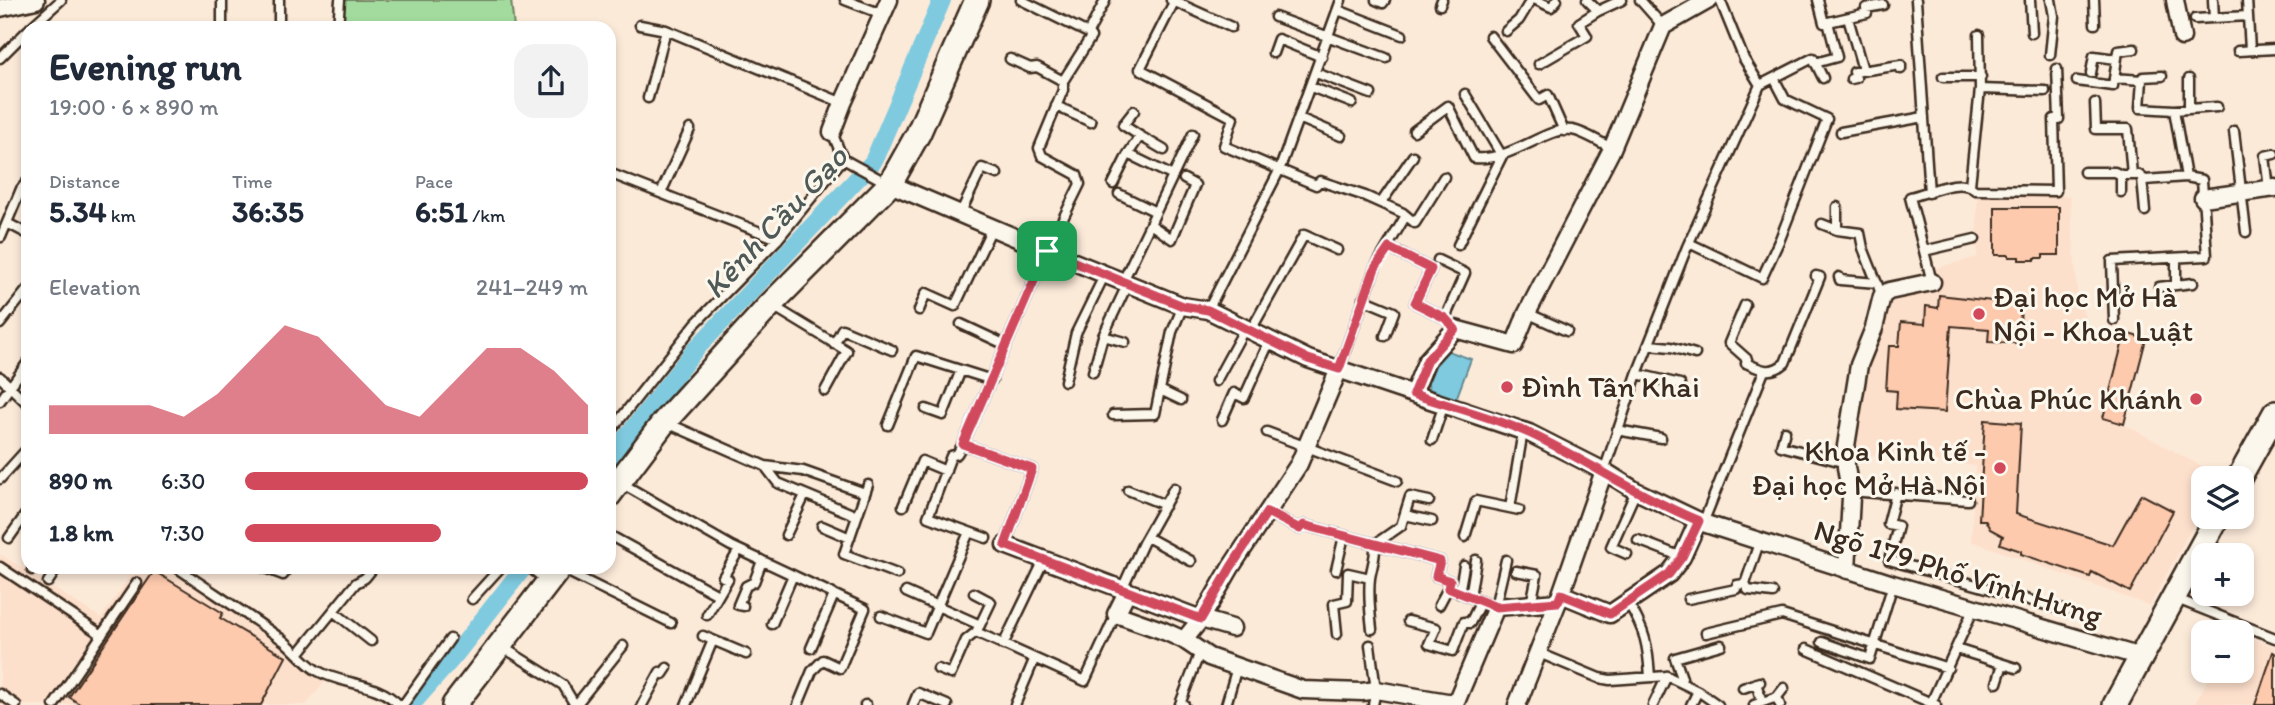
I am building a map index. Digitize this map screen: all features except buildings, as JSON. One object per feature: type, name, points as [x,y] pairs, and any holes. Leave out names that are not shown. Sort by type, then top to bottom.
[{"type":"street","points":[[0,8],[36,0]]},
{"type":"street","points":[[616,485],[664,422],[884,181],[918,134],[977,0]]},
{"type":"street","points":[[1413,394],[1427,360],[1450,323],[1514,345],[1527,313],[1612,148],[1663,26],[1709,0]]},
{"type":"street","points":[[2175,0],[2182,37]]},
{"type":"street","points":[[832,132],[886,7]]},
{"type":"street","name":"Ngõ 179 Phố Vĩnh Hưng","points":[[884,181],[1183,306],[1208,310],[1308,359],[1523,430],[1604,471],[1636,491],[1701,522],[1759,543],[2141,657]]},
{"type":"street","points":[[2203,198],[2272,189]]},
{"type":"street","points":[[1847,570],[1849,491],[1846,463],[1859,365],[1874,328],[1879,290],[1889,291],[1932,282]]},
{"type":"street","points":[[1184,640],[1201,619],[1231,567],[1299,464],[1339,369]]},
{"type":"street","points":[[2246,466],[2272,424]]},
{"type":"street","points":[[1517,705],[1539,653],[1604,471]]},
{"type":"street","points":[[1124,590],[1116,614],[1184,640],[1200,652],[1302,698],[1362,692],[1374,698],[1456,702],[1488,604],[1531,604],[1559,598],[1610,614],[1629,604],[1669,574],[1682,557],[1701,522]]},
{"type":"street","points":[[2115,705],[2211,529]]},
{"type":"street","points":[[1005,545],[1231,628]]},
{"type":"street","points":[[454,705],[501,646],[550,574]]},
{"type":"lane","points":[[38,21],[61,0]]},
{"type":"lane","points":[[222,0],[222,21]]},
{"type":"lane","points":[[279,0],[279,21]]},
{"type":"lane","points":[[338,21],[340,0]]},
{"type":"lane","points":[[845,0],[886,7]]},
{"type":"lane","points":[[986,538],[928,517],[951,456],[957,454],[963,444],[1047,251],[1080,184],[1077,176],[1040,153],[1039,148],[1063,90],[1063,81],[1090,40],[1087,33],[1021,0]]},
{"type":"lane","points":[[1376,0],[1383,3],[1385,0]]},
{"type":"lane","points":[[1506,31],[1519,20],[1534,0],[1551,7],[1557,0]]},
{"type":"lane","points":[[1587,0],[1598,11]]},
{"type":"lane","points":[[1539,64],[1587,36],[1579,23],[1622,0]]},
{"type":"lane","points":[[1640,0],[1663,26]]},
{"type":"lane","points":[[1720,0],[1744,58],[1760,85]]},
{"type":"lane","points":[[1818,0],[1824,23],[1867,13],[1865,4],[1883,5]]},
{"type":"lane","points":[[1916,0],[1929,193]]},
{"type":"lane","points":[[2030,0],[2032,33]]},
{"type":"lane","points":[[2050,55],[2054,16],[2051,0]]},
{"type":"lane","points":[[2094,0],[2095,24]]},
{"type":"lane","points":[[2213,0],[2214,18]]},
{"type":"lane","points":[[2247,0],[2250,50]]},
{"type":"lane","points":[[1087,33],[1105,1]]},
{"type":"lane","points":[[1230,27],[1173,1],[1140,69],[1233,118],[1220,145],[1279,171],[1316,184],[1320,181],[1381,203],[1403,213],[1415,223],[1444,177]]},
{"type":"lane","points":[[1208,310],[1279,171],[1322,57],[1338,3],[1402,35]]},
{"type":"lane","points":[[2196,19],[2248,16]]},
{"type":"lane","points":[[1275,17],[1386,58]]},
{"type":"lane","points":[[1848,18],[1863,70]]},
{"type":"lane","points":[[1815,63],[1837,57],[1828,22]]},
{"type":"lane","points":[[640,25],[666,30],[843,103]]},
{"type":"lane","points":[[648,98],[666,30]]},
{"type":"lane","points":[[1970,185],[1981,77],[1979,35]]},
{"type":"lane","points":[[1490,36],[1539,100],[1548,95],[1564,131]]},
{"type":"lane","points":[[0,58],[21,37]]},
{"type":"lane","points":[[1273,53],[1278,39],[1322,57]]},
{"type":"lane","points":[[2077,82],[2113,86],[2118,51],[2134,49]]},
{"type":"lane","points":[[2238,51],[2275,49]]},
{"type":"lane","points":[[2091,73],[2094,56],[2116,59]]},
{"type":"lane","points":[[1604,471],[1637,374],[1689,243],[1760,85],[1813,58],[1823,78]]},
{"type":"lane","points":[[1010,59],[1030,68],[1037,67],[1063,81]]},
{"type":"lane","points":[[1851,79],[1856,78],[1854,72],[1863,70],[1900,65],[1900,69]]},
{"type":"lane","points":[[1932,282],[1910,197],[1955,184],[1970,185],[1975,190],[2056,191],[2054,119],[2059,119],[2057,69]]},
{"type":"lane","points":[[1316,73],[1371,94]]},
{"type":"lane","points":[[2114,78],[2142,80],[2143,77],[2162,76]]},
{"type":"lane","points":[[1943,77],[1981,77]]},
{"type":"lane","points":[[1689,243],[1762,278],[1827,120],[1785,99],[1774,78]]},
{"type":"lane","points":[[2189,79],[2189,109]]},
{"type":"lane","points":[[2142,80],[2140,108],[2174,110],[2217,107]]},
{"type":"lane","points":[[1311,87],[1352,103]]},
{"type":"lane","points":[[1980,89],[2045,91]]},
{"type":"lane","points":[[1465,94],[1502,156]]},
{"type":"lane","points":[[2095,103],[2096,129],[2128,129],[2132,175]]},
{"type":"lane","points":[[1056,106],[1091,122]]},
{"type":"lane","points":[[1414,131],[1448,106],[1474,158],[1486,160],[1502,156],[1552,134],[1571,130],[1612,148]]},
{"type":"lane","points":[[2174,110],[2186,177]]},
{"type":"lane","points":[[1134,111],[1123,125],[1164,150]]},
{"type":"lane","points":[[1841,132],[1924,117]]},
{"type":"lane","points":[[1299,118],[1341,136]]},
{"type":"lane","points":[[661,193],[690,129]]},
{"type":"lane","points":[[2234,131],[2246,232]]},
{"type":"lane","points":[[832,132],[846,160],[884,181]]},
{"type":"lane","points":[[1093,372],[1103,337],[1125,282],[1193,135]]},
{"type":"lane","points":[[1113,184],[1140,136]]},
{"type":"lane","points":[[1128,154],[1173,176]]},
{"type":"lane","points":[[2272,189],[2265,156],[2274,154]]},
{"type":"lane","points":[[1381,203],[1413,156]]},
{"type":"lane","points":[[1458,245],[1502,156]]},
{"type":"lane","points":[[616,424],[696,323],[778,239],[846,160]]},
{"type":"lane","points":[[960,214],[982,168],[997,174]]},
{"type":"lane","points":[[2084,173],[2115,172],[2120,176],[2132,175],[2146,180],[2186,177],[2202,180],[2207,256],[2112,261],[2114,320]]},
{"type":"lane","points":[[616,176],[778,239]]},
{"type":"lane","points":[[2120,176],[2120,192]]},
{"type":"lane","points":[[2142,178],[2145,211]]},
{"type":"lane","points":[[1150,224],[1172,239],[1195,184],[1184,179]]},
{"type":"lane","points":[[1119,194],[1156,212]]},
{"type":"lane","points":[[0,238],[21,199]]},
{"type":"lane","points":[[1837,208],[1837,230]]},
{"type":"lane","points":[[1339,369],[1375,268],[1405,217]]},
{"type":"lane","points":[[7,223],[21,230]]},
{"type":"lane","points":[[1822,224],[1837,230],[1860,233],[1879,290]]},
{"type":"lane","points":[[919,310],[926,293],[955,306],[992,228]]},
{"type":"lane","points":[[1216,380],[1304,234],[1337,250]]},
{"type":"lane","points":[[1924,251],[1975,239]]},
{"type":"lane","points":[[1389,248],[1431,269],[1415,303],[1450,323],[1465,272],[1438,260]]},
{"type":"lane","points":[[2176,258],[2176,284]]},
{"type":"lane","points":[[1065,381],[1076,334],[1105,274]]},
{"type":"lane","points":[[1745,304],[1729,343],[1747,359],[1746,363],[1765,372],[1778,369],[1785,363],[1820,277],[1816,276]]},
{"type":"lane","points":[[1839,277],[1840,280],[1879,290]]},
{"type":"lane","points":[[2159,287],[2193,283]]},
{"type":"lane","points":[[0,324],[21,298]]},
{"type":"lane","points":[[1363,299],[1394,312],[1385,336]]},
{"type":"lane","points":[[770,305],[847,351],[825,391]]},
{"type":"lane","points":[[1113,415],[1155,414],[1172,332],[1183,306]]},
{"type":"lane","points":[[1527,313],[1567,331]]},
{"type":"lane","points":[[961,324],[1006,345]]},
{"type":"lane","points":[[834,344],[842,329],[892,351]]},
{"type":"lane","points":[[1103,337],[1125,342]]},
{"type":"lane","points":[[1222,420],[1234,393],[1244,398],[1270,340]]},
{"type":"lane","points":[[1649,345],[1671,347],[1695,354]]},
{"type":"lane","points":[[888,425],[916,356],[992,380]]},
{"type":"lane","points":[[926,409],[943,415],[961,370]]},
{"type":"lane","points":[[0,401],[21,372]]},
{"type":"lane","points":[[1701,522],[1765,372]]},
{"type":"lane","points":[[1637,374],[1680,384]]},
{"type":"lane","points":[[0,377],[21,397]]},
{"type":"lane","points":[[1160,390],[1181,400]]},
{"type":"lane","points":[[1432,440],[1444,404]]},
{"type":"lane","points":[[664,422],[765,466],[803,471],[867,489],[844,554],[897,574]]},
{"type":"lane","points":[[1465,537],[1476,501],[1514,509],[1523,430]]},
{"type":"lane","points":[[1617,430],[1661,438]]},
{"type":"lane","points":[[1785,431],[1781,446],[1846,463]]},
{"type":"lane","points":[[1267,432],[1397,481]]},
{"type":"lane","points":[[963,444],[1032,469],[1005,545]]},
{"type":"lane","points":[[0,479],[21,456]]},
{"type":"lane","points":[[903,506],[922,461],[946,471]]},
{"type":"lane","points":[[765,466],[778,483],[857,516]]},
{"type":"lane","points":[[1124,590],[1147,537],[1174,488]]},
{"type":"lane","points":[[616,489],[865,609],[840,668],[823,660],[812,671],[798,705]]},
{"type":"lane","points":[[1128,490],[1164,505]]},
{"type":"lane","points":[[1627,554],[1611,547],[1636,491]]},
{"type":"lane","points":[[1849,491],[1968,500]]},
{"type":"lane","points":[[1896,493],[1888,524],[1898,526],[1889,559],[2067,611]]},
{"type":"lane","points":[[786,535],[805,495]]},
{"type":"lane","points":[[1375,544],[1401,526],[1410,497],[1429,501]]},
{"type":"lane","points":[[1267,512],[1300,529],[1304,525],[1440,561],[1436,576],[1450,581],[1439,605]]},
{"type":"lane","points":[[1405,515],[1432,521]]},
{"type":"lane","points":[[9,538],[21,521]]},
{"type":"lane","points":[[822,526],[850,538]]},
{"type":"lane","points":[[881,616],[926,633],[969,532]]},
{"type":"lane","points":[[1336,570],[1345,536]]},
{"type":"lane","points":[[1147,537],[1191,561]]},
{"type":"lane","points":[[616,539],[718,595]]},
{"type":"lane","points":[[1638,540],[1682,557]]},
{"type":"lane","points":[[1759,543],[1745,584],[1748,590],[1773,593]]},
{"type":"lane","points":[[1372,629],[1369,600],[1375,544]]},
{"type":"lane","points":[[707,615],[728,579],[723,577],[739,550]]},
{"type":"lane","points":[[1003,645],[1044,559]]},
{"type":"lane","points":[[1469,597],[1476,559]]},
{"type":"lane","points":[[1408,621],[1436,628],[1429,644],[1452,651],[1464,622],[1470,623],[1488,604],[1506,559]]},
{"type":"lane","points":[[743,606],[738,605],[746,586],[754,582],[762,561]]},
{"type":"lane","points":[[1459,593],[1464,566]]},
{"type":"lane","points":[[0,567],[102,635]]},
{"type":"lane","points":[[1516,571],[1537,575],[1531,604]]},
{"type":"lane","points":[[1337,634],[1334,604],[1347,601],[1348,573],[1370,578]]},
{"type":"lane","points":[[48,582],[53,574]]},
{"type":"lane","points":[[186,574],[285,642],[315,669],[339,681],[366,685],[390,695],[401,705],[450,639]]},
{"type":"lane","points":[[298,654],[356,583],[368,574]]},
{"type":"lane","points":[[472,599],[494,574]]},
{"type":"lane","points":[[553,574],[671,623]]},
{"type":"lane","points":[[772,624],[793,575]]},
{"type":"lane","points":[[57,704],[137,583]]},
{"type":"lane","points":[[1688,599],[1737,589],[1737,585],[1745,584]]},
{"type":"lane","points":[[1822,642],[1870,659],[1893,584]]},
{"type":"lane","points":[[1448,588],[1488,604]]},
{"type":"lane","points":[[905,592],[978,629],[1003,645],[1085,681],[1116,614]]},
{"type":"lane","points":[[938,669],[951,674],[966,640],[978,629],[991,602],[974,593]]},
{"type":"lane","points":[[811,648],[834,594]]},
{"type":"lane","points":[[2174,598],[2275,638]]},
{"type":"lane","points":[[1629,604],[1643,627],[1648,644],[1650,677]]},
{"type":"lane","points":[[1806,649],[1934,704],[1974,608]]},
{"type":"lane","points":[[333,611],[371,641]]},
{"type":"lane","points":[[1706,633],[1782,615],[1948,668]]},
{"type":"lane","points":[[703,636],[746,654]]},
{"type":"lane","points":[[686,705],[713,640]]},
{"type":"lane","points":[[1370,645],[1374,698]]},
{"type":"lane","points":[[1678,681],[1682,678],[1675,658],[1721,645]]},
{"type":"lane","points":[[501,646],[563,685],[576,705],[623,646]]},
{"type":"lane","points":[[1956,649],[2015,668]]},
{"type":"lane","points":[[1184,705],[1180,704],[1200,652]]},
{"type":"lane","points":[[1539,653],[1610,680],[1667,676],[1698,691],[1718,705]]},
{"type":"lane","points":[[1015,705],[1034,660]]},
{"type":"lane","points":[[1997,682],[2003,664]]},
{"type":"lane","points":[[1226,705],[1237,667]]},
{"type":"lane","points":[[642,705],[660,672],[663,674],[667,668]]},
{"type":"lane","points":[[1653,705],[1667,676]]},
{"type":"lane","points":[[1743,688],[1758,682],[1758,704],[1778,701],[1784,688]]},
{"type":"lane","points":[[1691,705],[1698,691]]},
{"type":"lane","points":[[0,694],[16,705]]},
{"type":"lane","points":[[913,705],[918,694],[947,705]]},
{"type":"shaded area","points":[[1977,194],[2070,196],[2078,298],[2090,330],[2125,333],[2146,339],[2124,424],[2202,466],[2191,466],[2191,529],[2150,606],[1971,541],[1975,466],[1849,453],[1863,368],[1890,299],[1897,291],[1934,283],[1936,268],[1977,257]]},
{"type":"shaded area","points":[[0,554],[21,567],[21,574],[32,574],[101,618],[131,574],[180,574],[289,651],[311,671],[328,678],[306,705],[0,705]]},
{"type":"shaded area","points":[[2254,639],[2275,647],[2275,705],[2194,705],[2206,683],[2254,683]]},
{"type":"green space","points":[[343,0],[511,0],[513,21],[341,21]]},
{"type":"water","points":[[1448,351],[1471,359],[1455,402],[1431,392],[1426,379],[1435,360]]},
{"type":"waterway","name":"Kênh Cầu Gạo","points":[[616,450],[695,350],[873,162],[942,0]]},
{"type":"waterway","name":"Kênh Cầu Gạo","points":[[411,705],[455,655],[519,574]]},
{"type":"place","name":"Đại học Mở Hà Nội - Khoa Luật","points":[[1979,314]]},
{"type":"place","name":"Đình Tân Khai","points":[[1507,387]]},
{"type":"place","name":"Chùa Phúc Khánh","points":[[2196,399]]},
{"type":"place","name":"Khoa Kinh tế - Đại học Mở Hà Nội","points":[[2000,468]]},
{"type":"route","points":[[1389,248],[1431,269],[1415,303],[1445,318],[1455,329],[1427,360],[1413,394],[1529,433],[1604,471],[1636,491],[1699,521],[1682,557],[1669,574],[1629,604],[1610,614],[1561,594],[1558,602],[1496,607],[1448,588],[1450,581],[1436,576],[1440,561],[1304,525],[1300,529],[1267,512],[1201,619],[1005,545],[1032,469],[963,444],[1047,251],[1183,306],[1208,310],[1308,359],[1339,369],[1375,268],[1389,248]]}]
